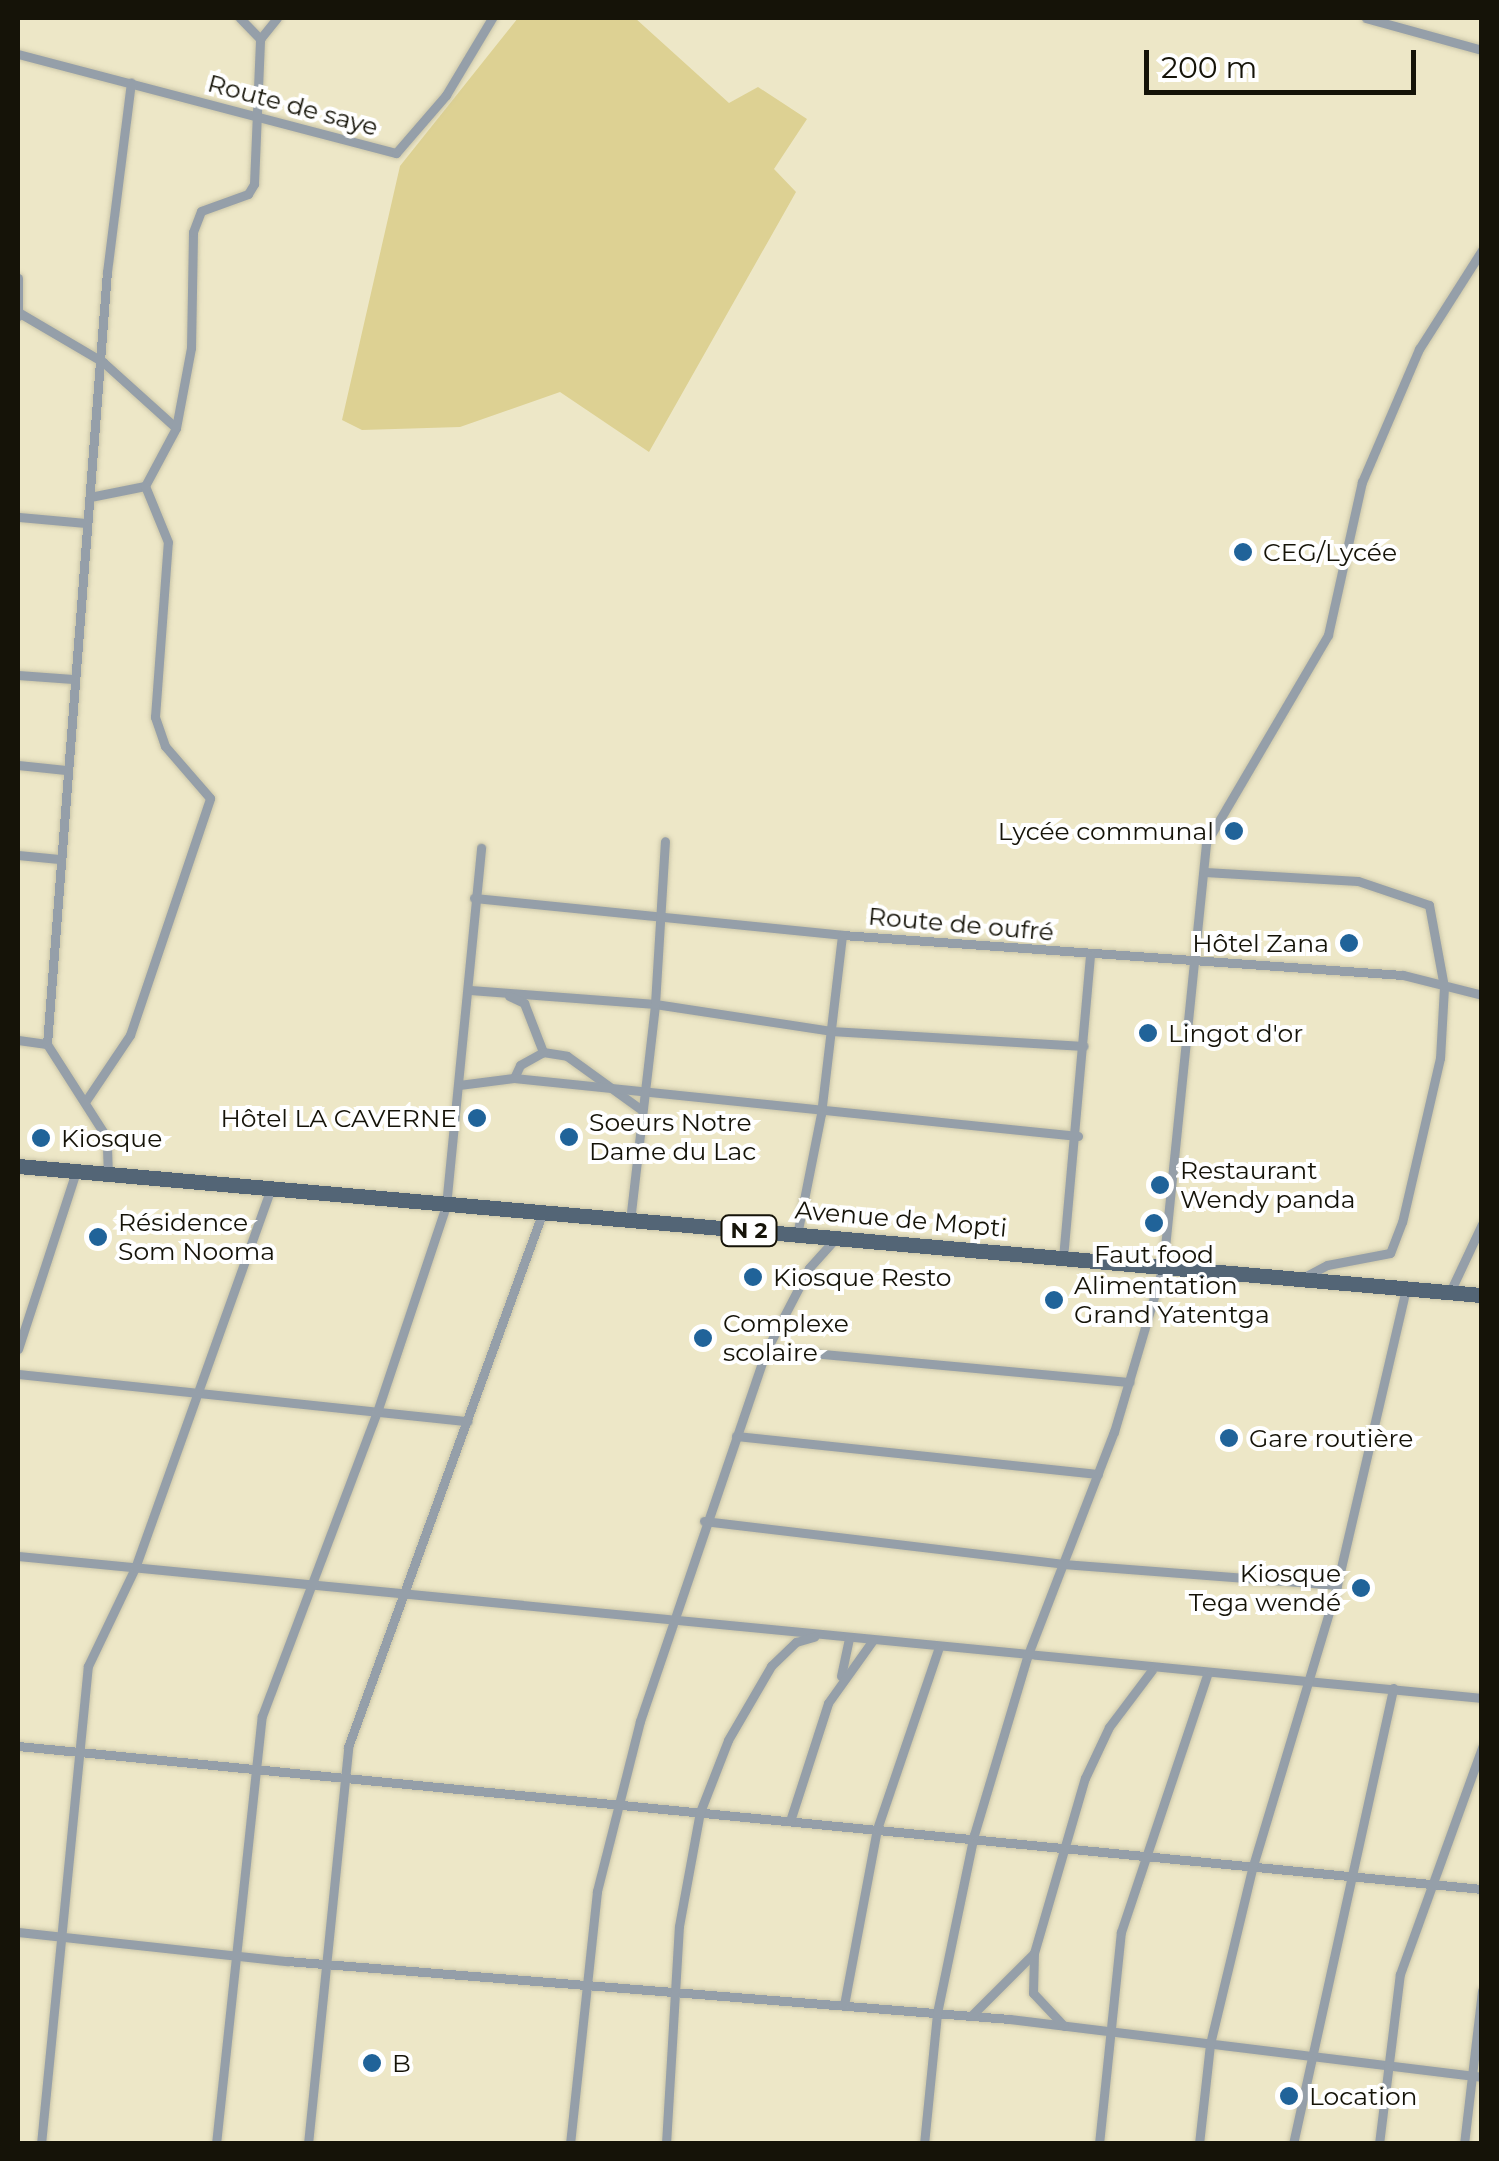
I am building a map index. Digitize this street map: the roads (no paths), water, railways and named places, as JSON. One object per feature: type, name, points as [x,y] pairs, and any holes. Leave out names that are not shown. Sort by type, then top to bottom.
[{"type":"main road","name":"Avenue de Mopti","points":[[18,1166],[1482,1295]]},
{"type":"street","points":[[240,18],[260,39]]},
{"type":"street","points":[[145,486],[176,428],[191,348],[193,232],[201,211],[248,194],[254,184],[260,39],[277,18]]},
{"type":"street","name":"Route de saye","points":[[18,54],[396,153],[418,136],[492,18]]},
{"type":"street","points":[[1366,18],[1482,50]]},
{"type":"street","points":[[108,1176],[107,1138],[47,1044],[115,182],[131,83]]},
{"type":"street","points":[[924,2144],[937,2013],[974,1835],[1027,1657],[1098,1474],[1163,1267],[1205,872],[1214,829],[1328,635],[1362,482],[1419,349],[1482,250]]},
{"type":"street","points":[[18,278],[18,314],[103,362],[176,428]]},
{"type":"street","points":[[90,496],[145,486]]},
{"type":"street","points":[[86,1102],[130,1035],[210,798],[165,746],[155,717],[168,542],[145,486]]},
{"type":"street","points":[[18,516],[87,524]]},
{"type":"street","points":[[18,674],[73,679]]},
{"type":"street","points":[[18,765],[66,770]]},
{"type":"street","points":[[630,1222],[640,1091],[656,1004],[657,916],[665,841]]},
{"type":"street","points":[[216,2144],[262,1716],[377,1412],[446,1206],[481,848]]},
{"type":"street","points":[[18,855],[59,859]]},
{"type":"street","points":[[1205,872],[1358,882],[1429,905],[1444,987],[1428,1127],[1390,1253],[1328,1265],[1301,1279]]},
{"type":"street","name":"Route de oufré","points":[[474,898],[842,935],[1403,975],[1482,995]]},
{"type":"street","points":[[797,1235],[821,1114],[842,935]]},
{"type":"street","points":[[1063,1258],[1078,1136],[1090,955]]},
{"type":"street","points":[[470,990],[656,1004],[832,1031],[1084,1046]]},
{"type":"street","points":[[504,993],[524,1003],[543,1052]]},
{"type":"street","points":[[18,1040],[47,1044]]},
{"type":"street","points":[[514,1078],[520,1066],[543,1052],[567,1056],[639,1108]]},
{"type":"street","points":[[459,1084],[514,1078],[821,1114],[1078,1136]]},
{"type":"street","points":[[18,1349],[76,1172]]},
{"type":"street","points":[[41,2144],[88,1666],[135,1568],[271,1189]]},
{"type":"street","points":[[308,2144],[344,1776],[404,1594],[542,1214]]},
{"type":"street","points":[[1450,1292],[1482,1224]]},
{"type":"street","points":[[570,2144],[583,1982],[618,1802],[704,1520],[766,1349],[809,1268],[835,1239]]},
{"type":"street","points":[[1198,2144],[1210,2044],[1252,1869],[1337,1585],[1406,1288]]},
{"type":"street","points":[[766,1349],[1129,1382]]},
{"type":"street","points":[[18,1374],[468,1421]]},
{"type":"street","points":[[736,1436],[1098,1474]]},
{"type":"street","points":[[704,1520],[1063,1564],[1337,1585]]},
{"type":"street","points":[[18,1556],[677,1618],[1152,1670],[1482,1698]]},
{"type":"street","points":[[666,2144],[678,1926],[700,1812],[728,1740],[771,1666],[796,1642],[821,1634]]},
{"type":"street","points":[[790,1822],[840,1679],[849,1638]]},
{"type":"street","points":[[840,1679],[873,1640]]},
{"type":"street","points":[[844,2005],[877,1829],[938,1648]]},
{"type":"street","points":[[1064,2026],[1032,1994],[1034,1953],[1065,1846],[1109,1728],[1152,1670]]},
{"type":"street","points":[[1099,2144],[1107,2032],[1120,1932],[1208,1675]]},
{"type":"street","points":[[1293,2144],[1394,1688]]},
{"type":"street","points":[[18,1746],[618,1802],[790,1822],[974,1835],[1252,1869],[1482,1889]]},
{"type":"street","points":[[1379,2144],[1400,1974],[1482,1747]]},
{"type":"street","points":[[18,1932],[235,1956],[971,2016],[1476,2076]]},
{"type":"street","points":[[971,2016],[1034,1953]]},
{"type":"street","points":[[1464,2144],[1476,2076],[1482,1991]]},
{"type":"place","name":"CEG/Lycée","points":[[1243,552]]},
{"type":"place","name":"Lycée communal","points":[[1234,831]]},
{"type":"place","name":"Hôtel Zana","points":[[1349,943]]},
{"type":"place","name":"Lingot d'or","points":[[1148,1033]]},
{"type":"place","name":"Hôtel LA CAVERNE","points":[[477,1118]]},
{"type":"place","name":"Soeurs Notre Dame du Lac","points":[[569,1137]]},
{"type":"place","name":"Kiosque","points":[[41,1138]]},
{"type":"place","name":"Restaurant Wendy panda","points":[[1160,1185]]},
{"type":"place","name":"Faut food","points":[[1154,1223]]},
{"type":"place","name":"Résidence Som Nooma","points":[[98,1237]]},
{"type":"place","name":"Kiosque Resto","points":[[753,1277]]},
{"type":"place","name":"Alimentation Grand Yatentga","points":[[1054,1300]]},
{"type":"place","name":"Complexe scolaire","points":[[703,1338]]},
{"type":"place","name":"Gare routière","points":[[1229,1438]]},
{"type":"place","name":"Kiosque Tega wendé","points":[[1361,1588]]},
{"type":"place","name":"B","points":[[372,2063]]},
{"type":"place","name":"Location","points":[[1289,2096]]}]
